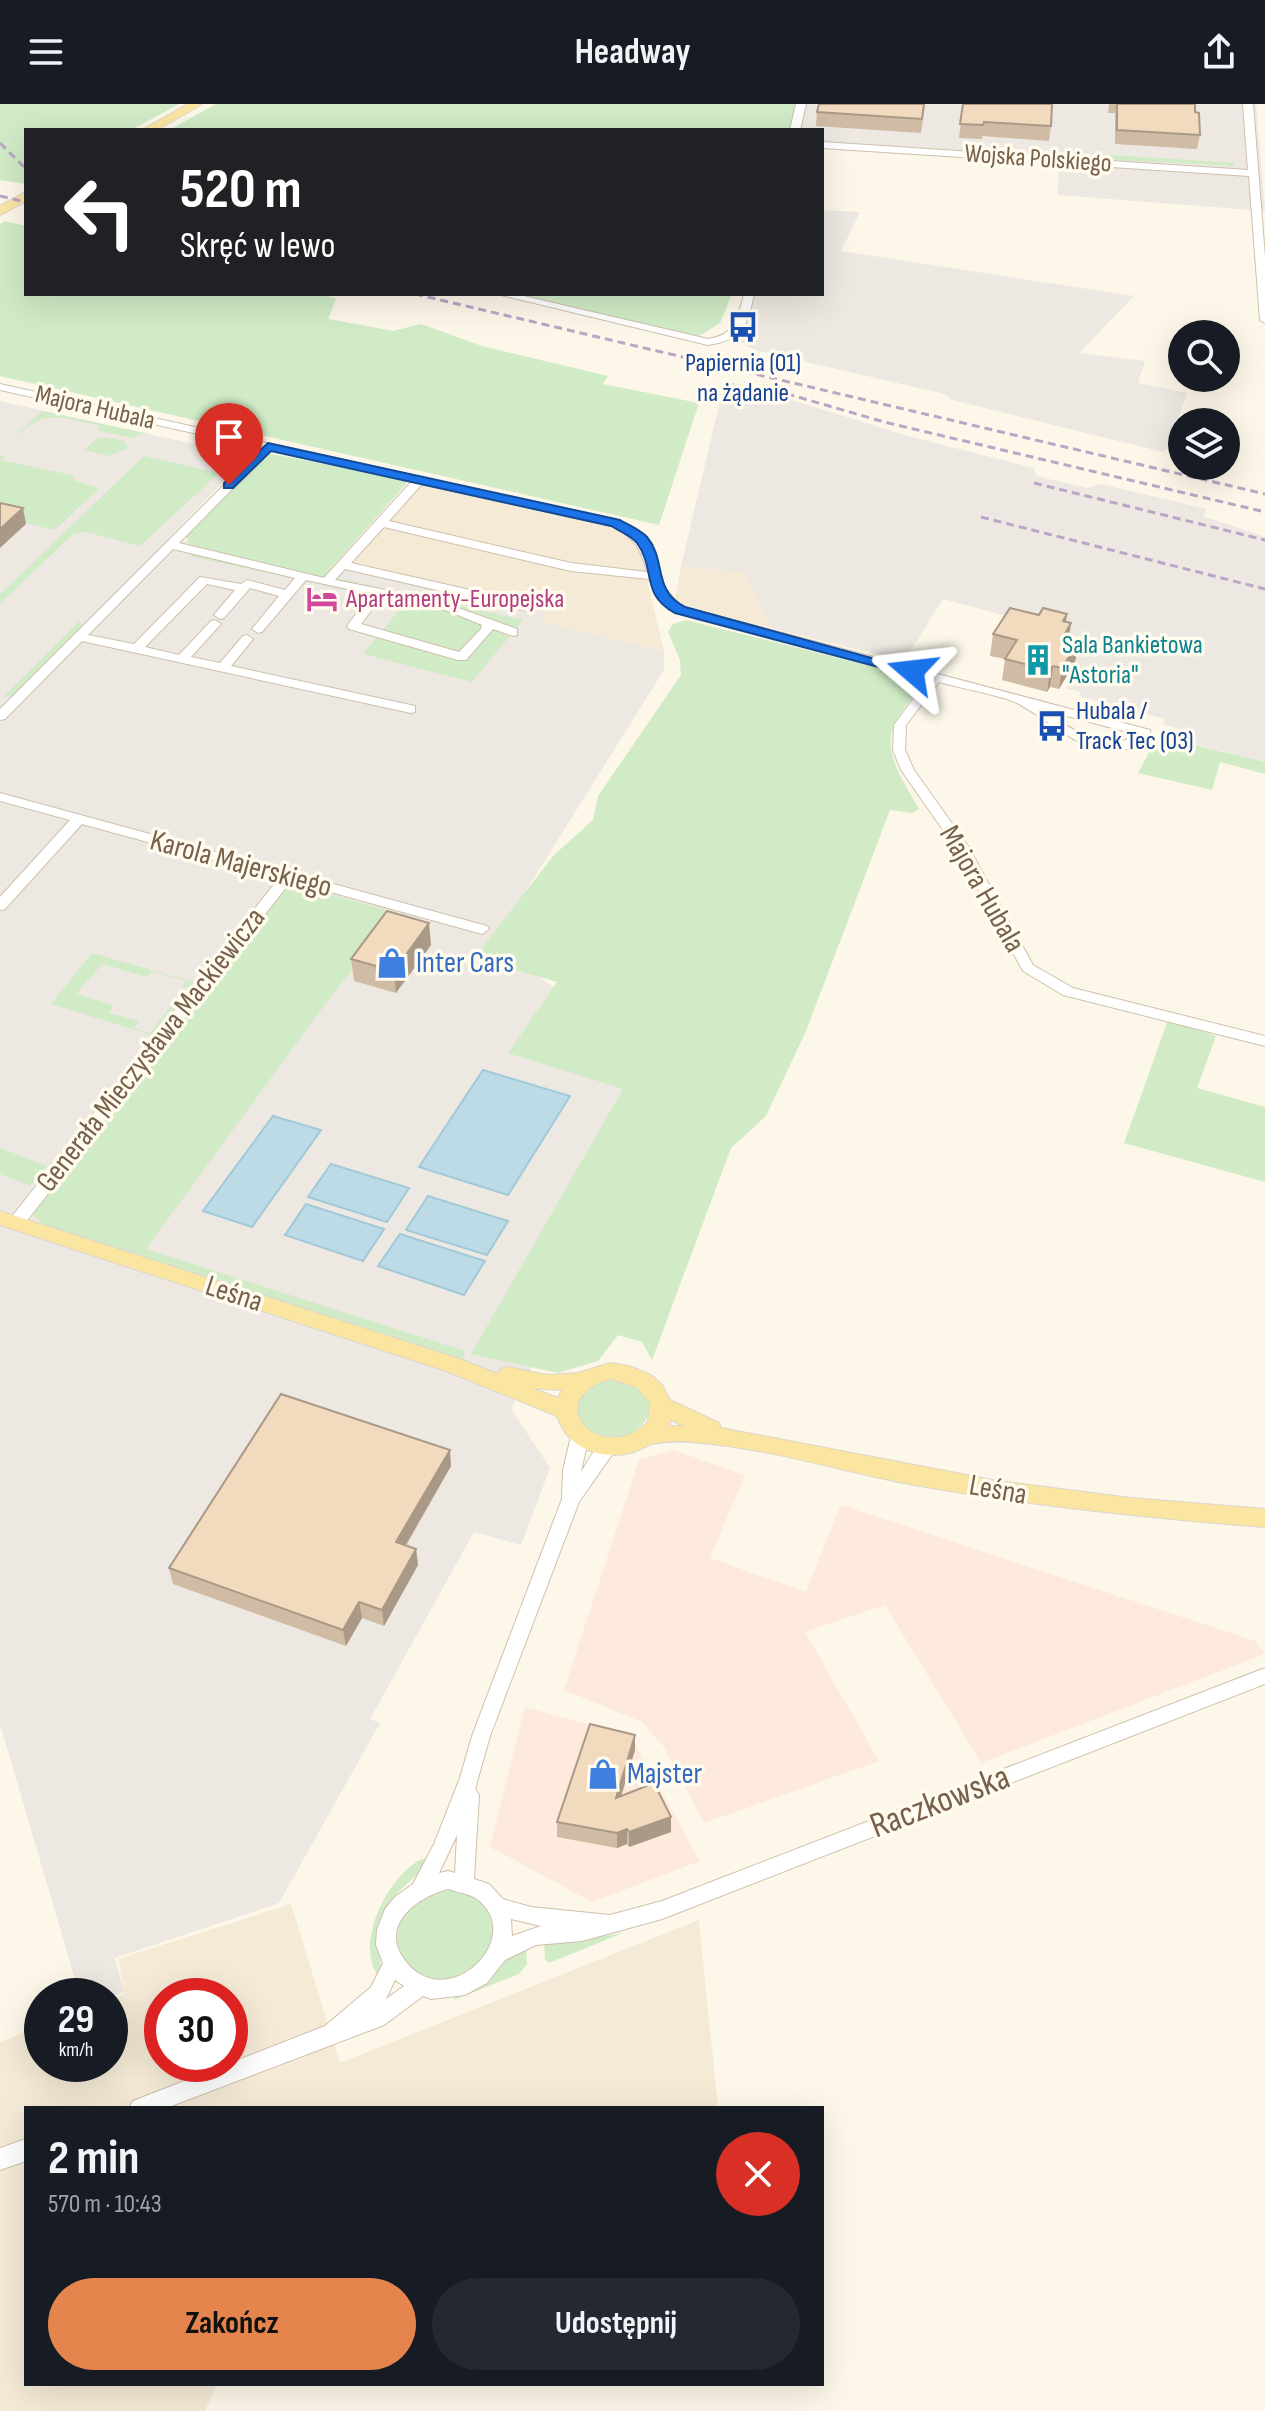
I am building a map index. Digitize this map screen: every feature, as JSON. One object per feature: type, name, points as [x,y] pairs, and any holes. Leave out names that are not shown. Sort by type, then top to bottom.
[{"type":"main road","points":[[152,128],[196,104]]},
{"type":"main road","points":[[0,211],[24,197]]},
{"type":"main road","name":"Leśna","points":[[5,1219],[453,1365],[565,1410]]},
{"type":"main road","name":"Leśna","points":[[453,1365],[548,1383],[581,1381]]},
{"type":"main road","points":[[610,1371],[632,1374],[649,1383],[662,1406],[658,1423],[646,1436],[629,1444],[609,1446],[580,1436],[569,1424],[565,1410],[569,1394],[581,1381],[610,1371]]},
{"type":"main road","name":"Leśna","points":[[662,1406],[685,1419],[734,1438]]},
{"type":"main road","name":"Leśna","points":[[646,1436],[676,1433],[734,1438],[1028,1496],[1165,1512],[1265,1518]]},
{"type":"street","points":[[795,128],[801,104]]},
{"type":"street","points":[[1248,104],[1265,320]]},
{"type":"street","name":"Wojska Polskiego","points":[[824,145],[1253,173]]},
{"type":"street","points":[[511,296],[708,342],[724,341],[736,333],[748,296]]},
{"type":"street","name":"Majora Hubala","points":[[0,387],[626,527],[645,544],[662,598],[680,610],[1145,733],[1137,744],[1123,750],[1105,748],[1023,702]]},
{"type":"street","points":[[0,716],[268,447]]},
{"type":"street","points":[[327,582],[419,480]]},
{"type":"street","points":[[381,523],[571,567],[653,576]]},
{"type":"street","points":[[169,544],[378,593],[513,632]]},
{"type":"street","points":[[343,565],[528,607]]},
{"type":"street","points":[[258,629],[303,576]]},
{"type":"street","points":[[136,649],[204,580],[244,588]]},
{"type":"street","points":[[182,659],[247,584],[289,595]]},
{"type":"street","points":[[378,593],[353,623],[359,630],[462,657],[487,630],[489,623]]},
{"type":"street","points":[[78,636],[411,709]]},
{"type":"street","points":[[223,668],[247,639]]},
{"type":"street","name":"Majora Hubala","points":[[935,679],[900,725],[899,750],[908,770],[961,846],[1028,968],[1068,992],[1265,1041]]},
{"type":"street","name":"Karola Majerskiego","points":[[0,797],[482,929]]},
{"type":"street","points":[[0,906],[79,819]]},
{"type":"street","name":"Generała Mieczysława Mackiewicza","points":[[5,1219],[287,877]]},
{"type":"street","points":[[571,1499],[572,1470],[580,1436]]},
{"type":"street","points":[[421,1887],[442,1848],[470,1778],[481,1736],[571,1499],[609,1446]]},
{"type":"street","name":"Raczkowska","points":[[500,1952],[534,1936],[582,1932],[662,1910],[1265,1676]]},
{"type":"street","points":[[464,1882],[470,1778]]},
{"type":"street","points":[[448,1880],[464,1882],[479,1888],[497,1906],[505,1926],[500,1952],[487,1972],[472,1982],[454,1989],[420,1986],[404,1975],[388,1947],[387,1931],[392,1915],[401,1901],[421,1887],[448,1880]]},
{"type":"street","name":"Raczkowska","points":[[497,1906],[531,1916],[614,1923]]},
{"type":"street","points":[[332,2033],[378,1994],[394,1962]]},
{"type":"street","points":[[145,2106],[332,2033],[351,2030],[377,2018],[420,1986]]},
{"type":"street","points":[[0,2159],[24,2151]]},
{"type":"shaded area","points":[[794,104],[1256,104],[1265,211],[1058,195],[1059,156],[824,142],[824,128],[790,128]]},
{"type":"shaded area","points":[[824,210],[860,212],[841,251],[1134,296],[1079,353],[1145,361],[1138,383],[1168,389],[1168,392],[1187,393],[1182,408],[1168,408],[1168,446],[1163,452],[952,400],[945,394],[754,350],[740,341],[753,296],[824,296]]},
{"type":"shaded area","points":[[725,380],[912,437],[1034,468],[1036,476],[1087,488],[1101,484],[1207,509],[1203,516],[1265,537],[1265,762],[1182,741],[1186,731],[1162,724],[1165,719],[1079,696],[1080,692],[1066,688],[1078,669],[1069,633],[943,599],[904,661],[771,628],[745,573],[681,566]]},
{"type":"shaded area","points":[[0,401],[248,456],[170,537],[336,575],[348,563],[548,610],[540,622],[664,651],[664,670],[494,942],[672,1079],[511,1409],[550,1468],[521,1545],[474,1532],[370,1719],[380,1723],[279,1903],[115,1958],[120,1978],[75,1978],[0,1724]]},
{"type":"shaded area","points":[[420,483],[614,528],[628,534],[639,545],[664,651],[336,575]]},
{"type":"shaded area","points":[[681,566],[745,573],[771,628],[674,603]]},
{"type":"shaded area","points":[[673,1450],[745,1475],[710,1558],[806,1592],[841,1505],[1255,1641],[1265,1654],[981,1763],[885,1605],[805,1632],[879,1761],[704,1823],[664,1747],[642,1722],[564,1690],[639,1460]]},
{"type":"shaded area","points":[[525,1707],[631,1736],[700,1861],[592,1902],[490,1847]]},
{"type":"shaded area","points":[[291,1904],[340,2063],[699,1920],[718,2106],[24,2106],[24,2386],[216,2386],[205,2411],[0,2411],[0,2042],[24,2033],[24,2082],[128,2082],[128,1978],[122,1978],[118,1959]]},
{"type":"green space","points":[[0,104],[179,104],[135,128],[24,128],[24,184],[0,180]]},
{"type":"green space","points":[[216,104],[798,104],[792,128],[173,128]]},
{"type":"green space","points":[[1099,154],[1234,163],[1234,166],[1099,159]]},
{"type":"green space","points":[[5,221],[24,226],[24,296],[328,296],[336,299],[328,319],[393,331],[421,324],[482,346],[608,376],[603,384],[699,403],[659,525],[0,376],[0,224]]},
{"type":"green space","points":[[525,296],[731,296],[720,323],[699,336]]},
{"type":"green space","points":[[42,411],[144,433],[132,438],[96,430],[100,426],[45,418],[26,428],[0,450]]},
{"type":"green space","points":[[105,437],[124,441],[128,448],[108,456],[84,450],[96,439]]},
{"type":"green space","points":[[267,453],[403,479],[407,483],[325,575],[523,620],[472,682],[363,654],[405,603],[190,556],[198,547],[189,544],[186,537]]},
{"type":"green space","points":[[0,455],[5,456],[1,460],[76,476],[73,480],[99,488],[55,530],[0,517]]},
{"type":"green space","points":[[144,456],[219,473],[140,546],[86,532],[74,533],[0,604],[0,594]]},
{"type":"green space","points":[[686,620],[918,678],[923,683],[894,726],[891,747],[897,769],[919,809],[913,813],[890,810],[806,1031],[766,1116],[731,1148],[652,1360],[642,1342],[618,1335],[598,1361],[558,1373],[471,1354],[623,1089],[508,1053],[557,982],[474,958],[554,855],[593,820],[598,796],[681,675],[680,660],[668,632],[673,624]]},
{"type":"green space","points":[[79,621],[83,626],[13,696],[3,697]]},
{"type":"green space","points":[[1158,736],[1265,762],[1265,774],[1220,762],[1212,790],[1138,773]]},
{"type":"green space","points":[[294,885],[395,912],[394,916],[323,1007],[146,1249],[465,1351],[463,1361],[42,1224],[34,1216],[34,1210],[283,889]]},
{"type":"green space","points":[[92,953],[194,982],[190,987],[182,987],[186,981],[152,971],[147,977],[102,964],[76,994],[113,1005],[109,1013],[139,1021],[134,1028],[150,1033],[184,994],[152,1035],[51,1004]]},
{"type":"green space","points":[[1168,1020],[1216,1036],[1197,1088],[1265,1107],[1265,1182],[1124,1143]]},
{"type":"green space","points":[[0,1148],[47,1166],[30,1186],[0,1174]]},
{"type":"green space","points":[[610,1378],[634,1384],[645,1393],[650,1403],[649,1413],[636,1430],[613,1438],[600,1436],[579,1422],[577,1411],[582,1393]]},
{"type":"green space","points":[[422,1859],[432,1859],[391,1901],[380,1921],[380,1978],[372,1964],[370,1948],[378,1912],[397,1880]]},
{"type":"green space","points":[[431,1882],[491,1897],[498,1958],[436,1989],[394,1962],[392,1915]]},
{"type":"green space","points":[[623,1933],[549,1963],[545,1959],[544,1940]]},
{"type":"green space","points":[[526,1944],[527,1964],[519,1974],[454,2000],[455,1996],[488,1981],[508,1958]]},
{"type":"water","points":[[483,1070],[570,1096],[508,1195],[419,1167]]},
{"type":"water","points":[[273,1116],[321,1130],[252,1227],[203,1211]]},
{"type":"water","points":[[331,1164],[409,1188],[387,1222],[308,1197]]},
{"type":"water","points":[[428,1196],[508,1221],[487,1255],[406,1230]]},
{"type":"water","points":[[306,1204],[384,1229],[363,1261],[285,1235]]},
{"type":"water","points":[[400,1234],[485,1261],[464,1295],[378,1266]]},
{"type":"building","points":[[819,104],[924,104],[922,119],[817,112]]},
{"type":"building","points":[[963,104],[1052,104],[1051,126],[984,122],[983,125],[960,124]]},
{"type":"building","points":[[1117,104],[1195,104],[1195,112],[1199,113],[1200,135],[1117,130]]},
{"type":"building","points":[[0,503],[23,508],[0,529]]},
{"type":"building","points":[[1010,608],[1039,615],[1043,608],[1067,614],[1063,621],[1071,623],[1063,637],[1079,641],[1062,668],[1053,666],[1050,670],[1005,659],[1017,640],[993,634]]},
{"type":"building","points":[[387,911],[429,923],[394,971],[351,959]]},
{"type":"building","points":[[281,1394],[450,1450],[396,1542],[416,1549],[382,1610],[359,1602],[343,1630],[169,1568]]},
{"type":"building","name":"Majster","points":[[590,1724],[635,1735],[616,1798],[654,1783],[671,1817],[629,1832],[627,1829],[617,1833],[557,1822]]},
{"type":"railway","points":[[0,143],[24,167]]},
{"type":"railway","points":[[0,196],[24,202]]},
{"type":"railway","points":[[424,296],[1265,494]]},
{"type":"railway","points":[[774,390],[884,422],[1265,512]]},
{"type":"railway","points":[[1034,483],[1265,540]]},
{"type":"railway","points":[[981,517],[1265,589]]},
{"type":"place","name":"Papiernia (01) na żądanie","points":[[743,327]]},
{"type":"place","name":"Apartamenty-Europejska","points":[[322,599]]},
{"type":"place","name":"Sala Bankietowa \"Astoria\"","points":[[1038,660]]},
{"type":"place","name":"Hubala / Track Tec (03)","points":[[1052,726]]},
{"type":"place","name":"Inter Cars","points":[[392,963]]},
{"type":"place","name":"Majster","points":[[603,1774]]},
{"type":"route","points":[[229,485],[268,447],[616,523],[641,538],[662,598],[680,610],[912,671]]}]
